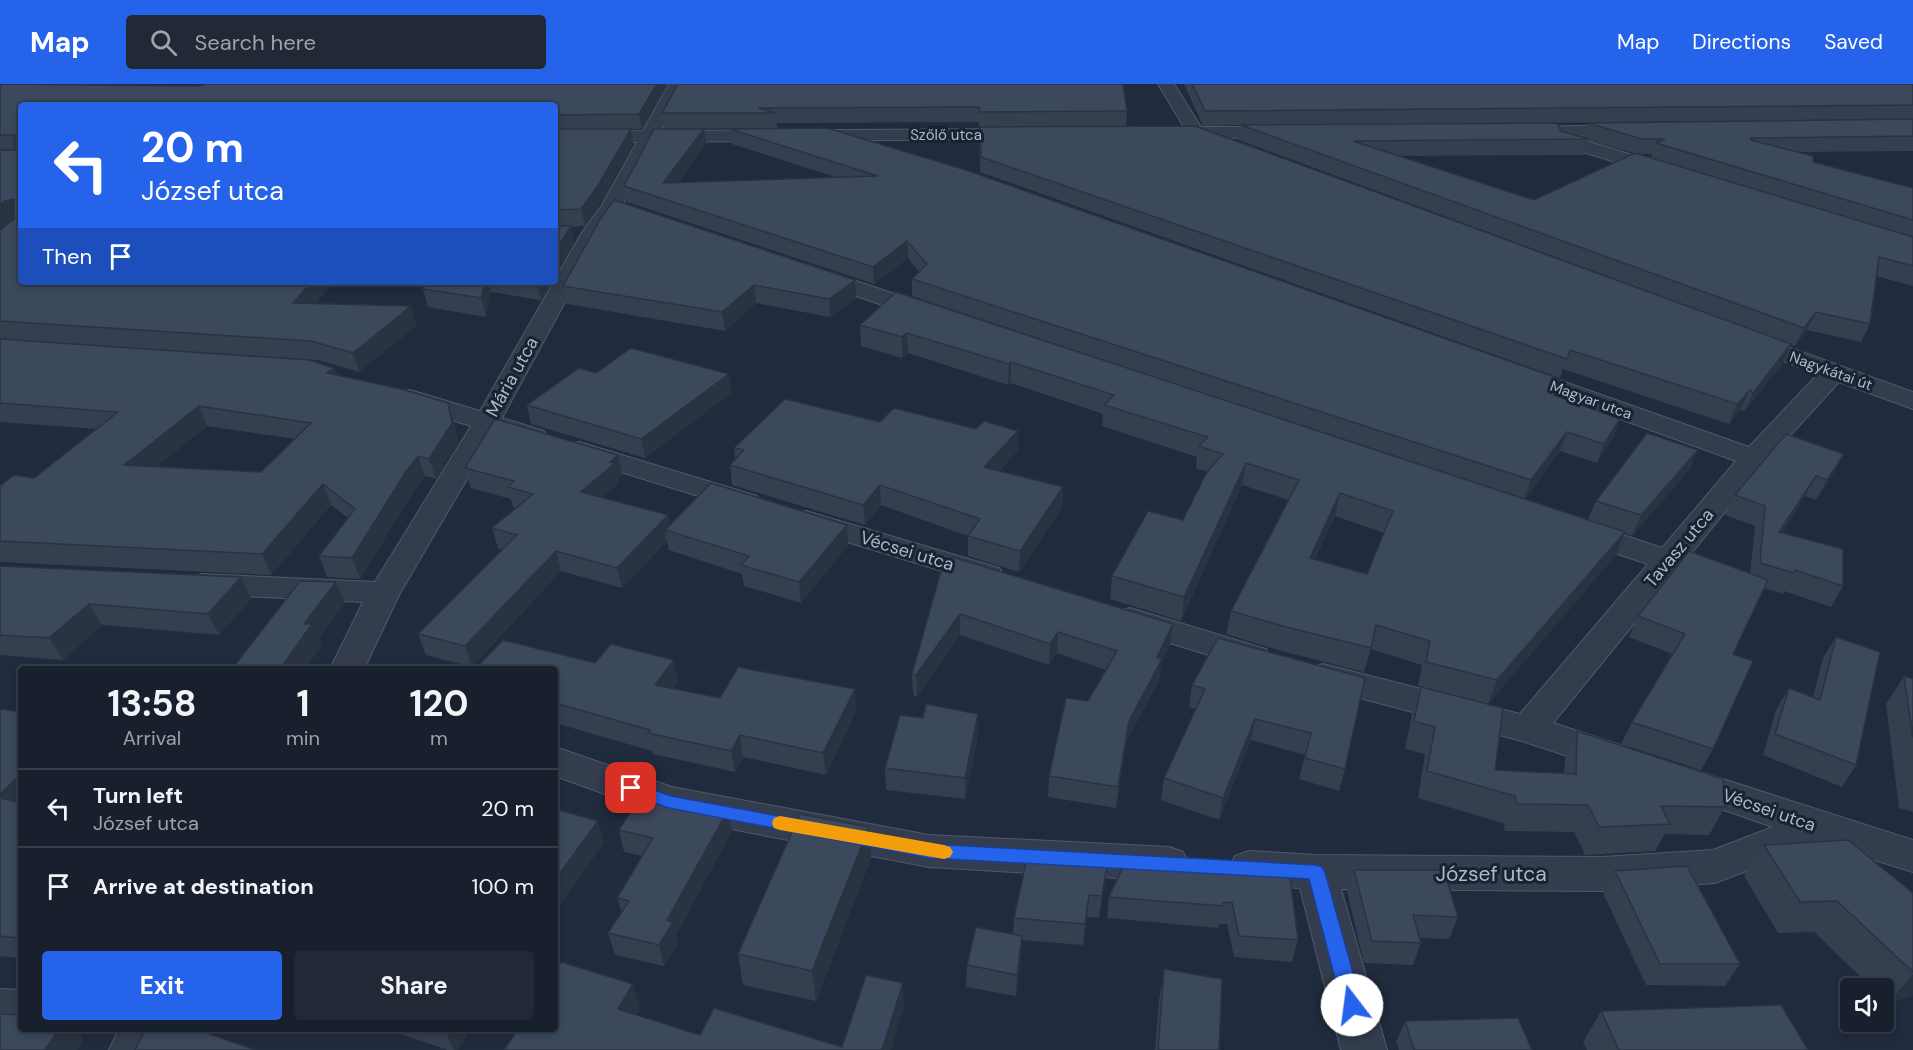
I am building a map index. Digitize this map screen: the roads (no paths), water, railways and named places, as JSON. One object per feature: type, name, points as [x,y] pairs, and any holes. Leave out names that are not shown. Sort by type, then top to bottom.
[{"type":"street","name":"Mária utca","points":[[348,666],[384,593],[487,422],[592,234],[623,210],[651,136],[677,84]]},
{"type":"street","points":[[1166,84],[1196,133],[1252,154]]},
{"type":"street","points":[[1501,132],[1642,130]]},
{"type":"street","points":[[1149,133],[1302,132]]},
{"type":"street","points":[[1537,132],[1685,177]]},
{"type":"street","name":"Szőlő utca","points":[[558,137],[1042,134]]},
{"type":"street","points":[[852,135],[908,156]]},
{"type":"street","points":[[564,235],[592,234]]},
{"type":"street","points":[[794,267],[953,321]]},
{"type":"street","name":"Nagykátai út","points":[[1723,330],[1913,401]]},
{"type":"street","name":"Magyar utca","points":[[1495,365],[1754,458]]},
{"type":"street","name":"Tavasz utca","points":[[1528,729],[1754,458],[1835,372]]},
{"type":"street","name":"Vécsei utca","points":[[386,391],[1013,583]]},
{"type":"street","points":[[1555,523],[1669,561]]},
{"type":"street","points":[[175,583],[384,593]]},
{"type":"street","name":"Vécsei utca","points":[[1105,611],[1293,668],[1528,729],[1827,829]]},
{"type":"street","name":"József utca","points":[[558,762],[669,802],[929,851],[1316,872],[1602,874],[1715,866],[1827,829]]},
{"type":"street","points":[[1827,829],[1901,871]]},
{"type":"street","points":[[1316,872],[1364,1050]]},
{"type":"street","points":[[0,1009],[18,1010]]},
{"type":"street","points":[[132,1050],[142,1032]]}]
